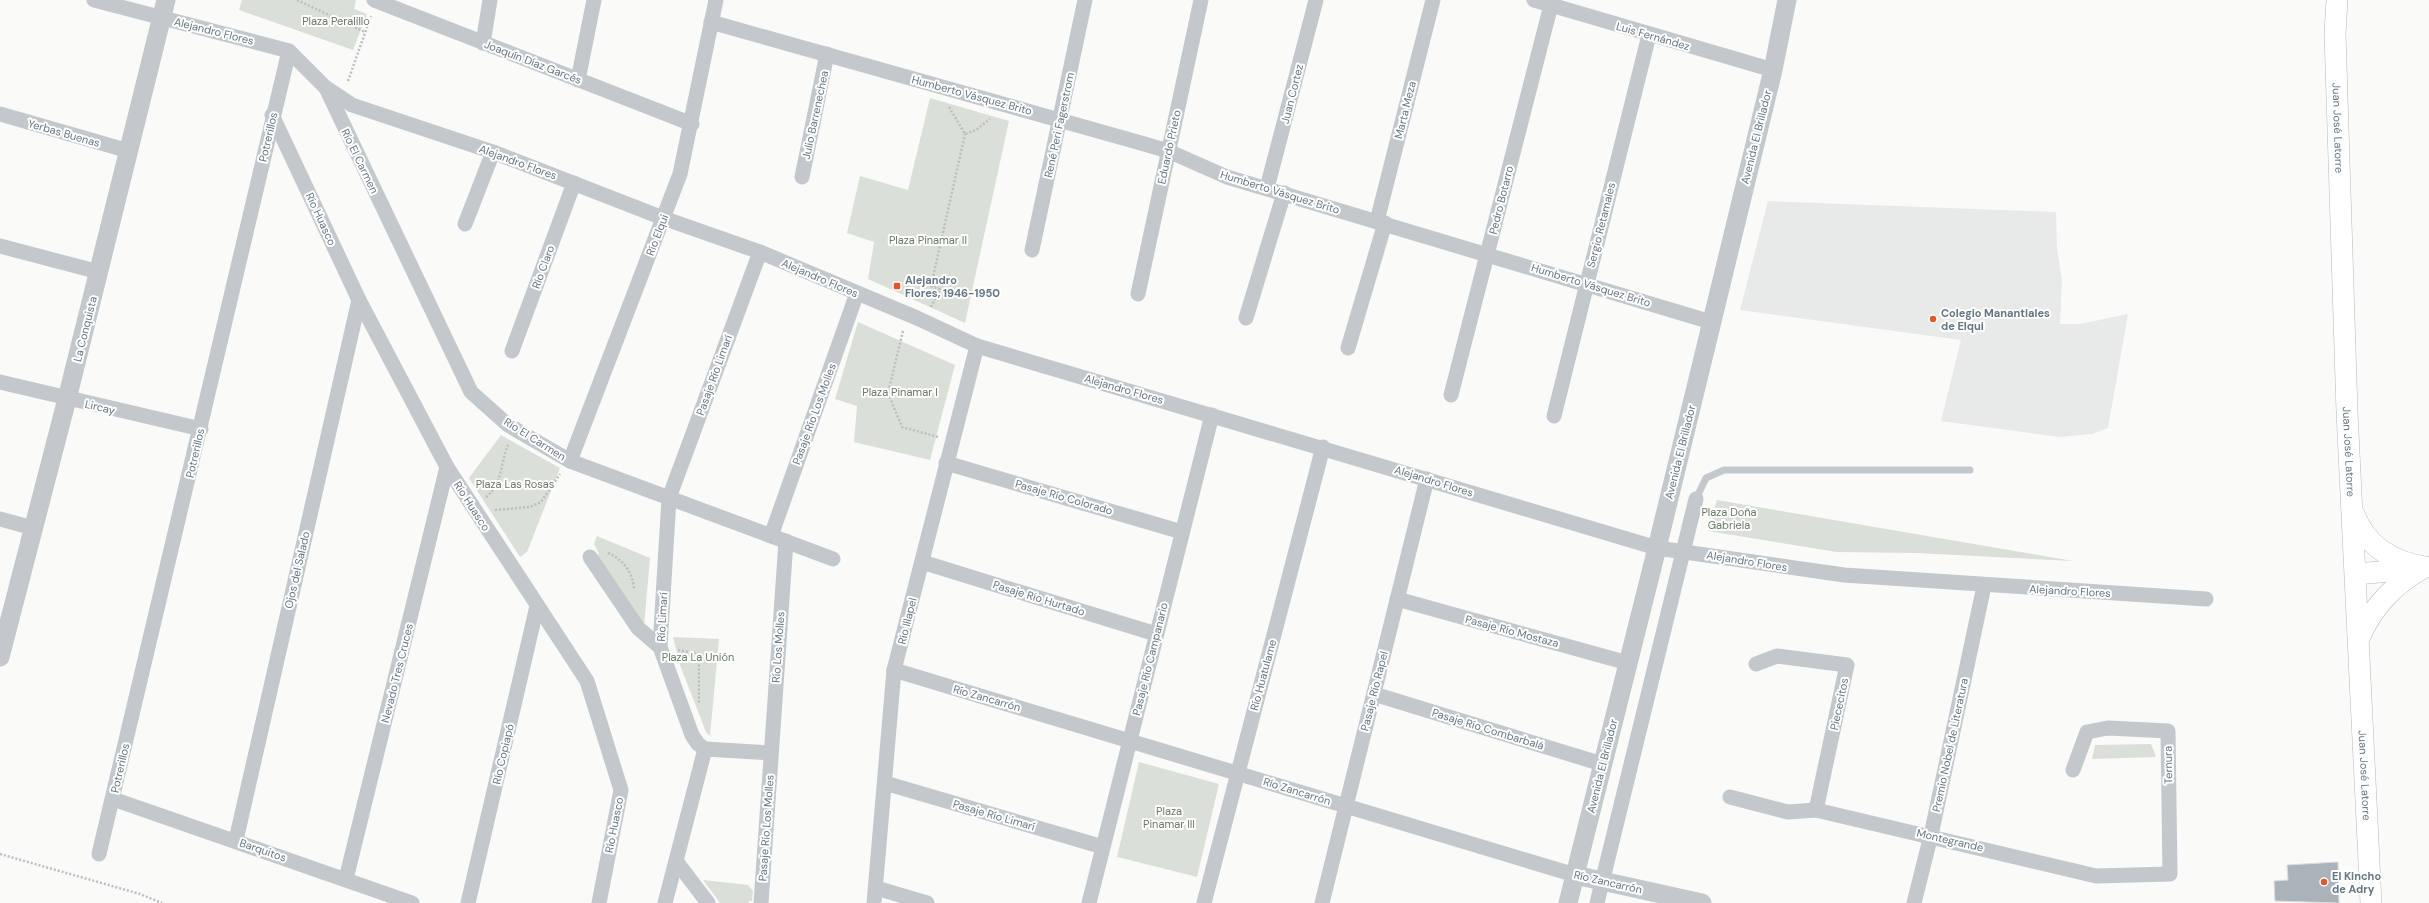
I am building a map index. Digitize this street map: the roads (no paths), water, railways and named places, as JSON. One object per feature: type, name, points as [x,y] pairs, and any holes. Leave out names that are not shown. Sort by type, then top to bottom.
[{"type":"main road","name":"Juan José Latorre","points":[[2337,0],[2335,33],[2346,404],[2356,574],[2371,903]]},
{"type":"main road","points":[[2352,509],[2363,532],[2381,550],[2401,562],[2427,567]]},
{"type":"main road","points":[[2356,574],[2427,567]]},
{"type":"main road","points":[[2359,638],[2365,624],[2384,597],[2397,585],[2427,567]]},
{"type":"street","name":"Alejandro Flores","points":[[94,0],[164,9],[289,51],[325,87],[352,105],[493,152],[663,218],[760,252],[977,346],[1323,447],[1657,548],[1682,550],[1844,575],[1984,586],[2206,599]]},
{"type":"street","name":"Joaquín Díaz Garcés","points":[[374,0],[692,124]]},
{"type":"street","points":[[483,43],[490,0]]},
{"type":"street","points":[[578,80],[594,0]]},
{"type":"street","name":"Río Elqui","points":[[570,461],[680,174],[692,124],[716,0]]},
{"type":"street","name":"René Peri Fagerstrom","points":[[1032,250],[1085,0]]},
{"type":"street","name":"Eduardo Prieto","points":[[1138,294],[1201,0]]},
{"type":"street","name":"Juan Cortez","points":[[1267,188],[1316,0]]},
{"type":"street","name":"Marta Meza","points":[[1348,348],[1381,222],[1433,0]]},
{"type":"street","name":"Luis Fernández","points":[[1534,0],[1649,35],[1773,70]]},
{"type":"street","name":"Avenida El Brillador","points":[[1568,903],[1712,322],[1773,70],[1787,0]]},
{"type":"street","name":"Pedro Botarro","points":[[1451,395],[1551,5]]},
{"type":"street","name":"La Conquista","points":[[1,650],[67,399],[164,9]]},
{"type":"street","name":"Humberto Vásquez Brito","points":[[711,22],[1060,119],[1168,151],[1227,177],[1712,322]]},
{"type":"street","name":"Sergio Retamales","points":[[1554,416],[1649,35]]},
{"type":"street","name":"Potrerillos","points":[[99,854],[201,429],[272,115],[289,51]]},
{"type":"street","name":"Julio Barrenechea","points":[[802,177],[827,54]]},
{"type":"street","name":"Río El Carmen","points":[[325,87],[471,392],[508,425],[516,428],[570,461],[834,559]]},
{"type":"street","name":"Yerbas Buenas","points":[[0,114],[129,151]]},
{"type":"street","name":"Río Huasco","points":[[272,115],[359,300],[447,467],[587,681],[621,790],[599,903]]},
{"type":"street","points":[[465,224],[493,152]]},
{"type":"street","name":"Río Claro","points":[[512,351],[574,183]]},
{"type":"street","points":[[1246,318],[1284,193]]},
{"type":"street","points":[[0,246],[99,272]]},
{"type":"street","name":"Pasaje Río Limarí","points":[[669,498],[760,252]]},
{"type":"street","name":"Pasaje Río Los Molles","points":[[771,536],[856,293]]},
{"type":"street","name":"Ojos del Salado","points":[[236,840],[359,300]]},
{"type":"street","name":"Río Illapel","points":[[874,903],[894,670],[977,346]]},
{"type":"street","name":"Lircay","points":[[0,382],[67,399],[201,429]]},
{"type":"street","name":"Pasaje Río Campanario","points":[[1089,903],[1212,415]]},
{"type":"street","name":"Río Huatulame","points":[[1204,903],[1323,447]]},
{"type":"street","name":"Pasaje Río Colorado","points":[[946,463],[1182,532]]},
{"type":"street","name":"Nevado Tres Cruces","points":[[346,879],[447,467]]},
{"type":"street","name":"Pasaje Río Rapel","points":[[1322,903],[1427,479]]},
{"type":"street","name":"Río Limarí","points":[[669,498],[661,649],[692,735],[698,744],[705,749]]},
{"type":"street","points":[[1597,903],[1682,550],[1696,499]]},
{"type":"street","points":[[0,519],[33,528]]},
{"type":"street","name":"Río Los Molles","points":[[771,753],[786,541]]},
{"type":"street","points":[[590,557],[638,628],[661,649]]},
{"type":"street","name":"Pasaje Río Hurtado","points":[[922,562],[1156,634]]},
{"type":"street","name":"Premio Nobel de Literatura","points":[[1914,903],[1931,835],[1984,586]]},
{"type":"street","name":"Pasaje Río Mostaza","points":[[1397,599],[1628,663]]},
{"type":"street","name":"Río Copiapó","points":[[468,903],[537,606]]},
{"type":"street","name":"Piececitos","points":[[1756,664],[1777,656],[1848,665],[1816,810]]},
{"type":"street","name":"Río Zancarrón","points":[[894,670],[1575,875],[1702,903]]},
{"type":"street","name":"Pasaje Río Combarbalá","points":[[1374,694],[1602,764]]},
{"type":"street","name":"Ternura","points":[[2073,770],[2087,732],[2108,728],[2168,731],[2170,874]]},
{"type":"street","points":[[665,903],[705,749],[771,753]]},
{"type":"street","name":"Pasaje Río Los Molles","points":[[761,903],[771,753]]},
{"type":"street","name":"Pasaje Río Limarí","points":[[885,783],[1103,847]]},
{"type":"street","name":"Montegrande","points":[[1730,797],[1788,812],[1816,810],[1931,835],[2096,876],[2170,874]]},
{"type":"street","name":"Barquitos","points":[[113,799],[236,840],[412,903]]},
{"type":"street","points":[[676,861],[708,903]]},
{"type":"street","points":[[876,888],[928,903]]},
{"type":"lane","points":[[1696,499],[1706,478],[1724,470],[1970,470]]},
{"type":"place","name":"Alejandro Flores, 1946-1950","points":[[897,286]]},
{"type":"place","name":"Colegio Manantiales de Elqui","points":[[1933,319]]},
{"type":"place","name":"El Kincho de Adry","points":[[2324,882]]},
{"type":"park label","name":"Plaza Peralillo","points":[[336,21]]},
{"type":"park label","name":"Plaza Pinamar II","points":[[928,240]]},
{"type":"park label","name":"Plaza Pinamar I","points":[[900,392]]},
{"type":"park label","name":"Plaza Las Rosas","points":[[515,484]]},
{"type":"park label","name":"Plaza Doña Gabriela","points":[[1729,518]]},
{"type":"park label","name":"Plaza La Unión","points":[[698,657]]},
{"type":"park label","name":"Plaza Pinamar III","points":[[1169,817]]}]
